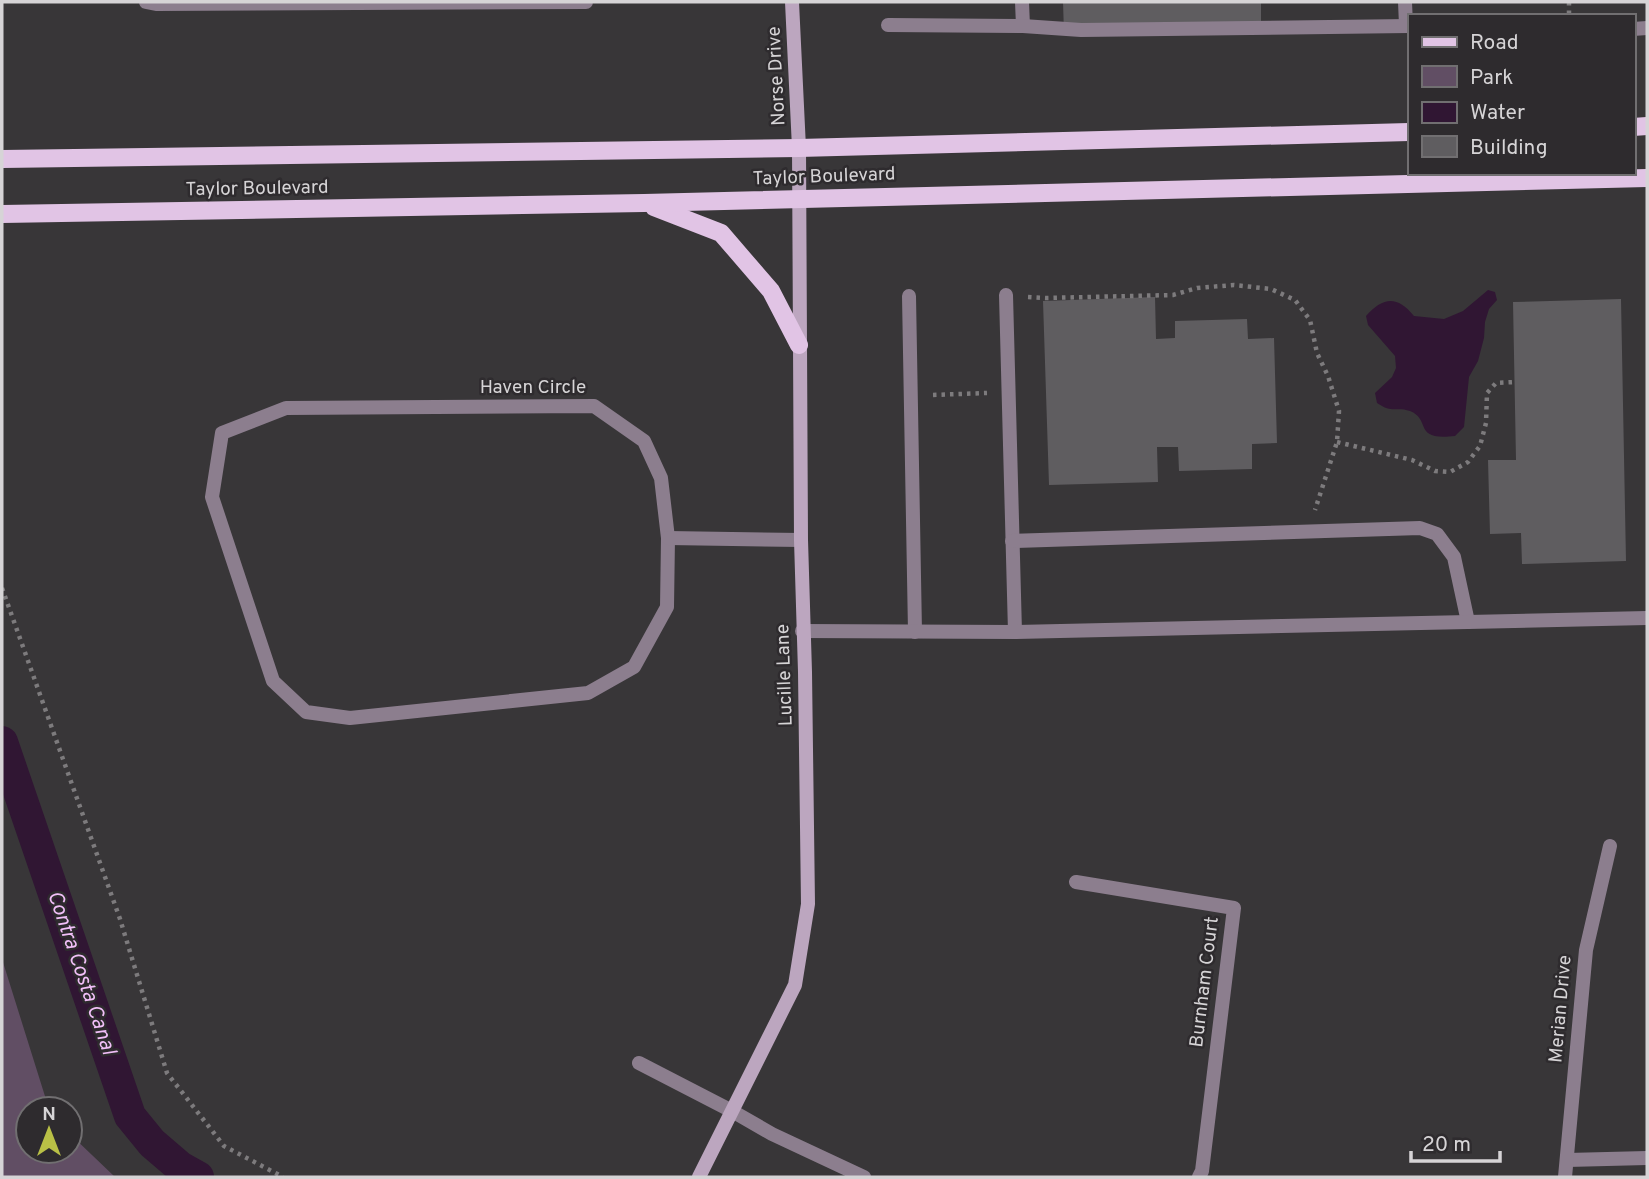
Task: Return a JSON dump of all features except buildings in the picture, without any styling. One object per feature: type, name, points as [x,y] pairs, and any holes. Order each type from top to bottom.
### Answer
[{"type":"main road","name":"Taylor Boulevard","points":[[2,159],[799,148],[1408,132]]},
{"type":"main road","name":"Taylor Boulevard","points":[[2,214],[644,203],[1647,178]]},
{"type":"main road","points":[[644,203],[721,233],[771,291],[799,345]]},
{"type":"street","points":[[146,2],[586,2]]},
{"type":"street","name":"Norse Drive","points":[[792,2],[799,148]]},
{"type":"street","points":[[1022,2],[1023,26]]},
{"type":"street","points":[[888,25],[1023,26],[1081,30],[1408,25],[1405,2]]},
{"type":"street","name":"Lucille Lane","points":[[699,1177],[794,985],[808,904],[802,631],[799,148]]},
{"type":"street","points":[[1006,295],[1015,632]]},
{"type":"street","points":[[909,296],[915,632]]},
{"type":"street","name":"Haven Circle","points":[[594,406],[644,441],[661,478],[668,538],[667,607],[634,667],[588,694],[350,718],[306,712],[273,681],[212,497],[222,433],[286,408],[594,406]]},
{"type":"street","points":[[1012,541],[1420,528],[1437,534],[1454,557],[1468,622]]},
{"type":"street","points":[[668,538],[801,540]]},
{"type":"street","points":[[802,631],[1015,632],[1647,618]]},
{"type":"street","name":"Merian Drive","points":[[1565,1177],[1586,950],[1609,846]]},
{"type":"street","name":"Burnham Court","points":[[1076,882],[1234,908],[1202,1171],[1199,1177]]},
{"type":"street","points":[[639,1063],[772,1134],[864,1177]]},
{"type":"street","points":[[1567,1160],[1647,1158]]},
{"type":"path","points":[[1006,295],[1046,298],[1173,295],[1197,288],[1234,285],[1271,289],[1295,300],[1310,320],[1317,353],[1328,376],[1339,411],[1337,442],[1309,531]]},
{"type":"path","points":[[1337,442],[1412,460],[1435,471],[1450,472],[1468,462],[1480,446],[1486,423],[1487,393],[1496,383],[1515,382]]},
{"type":"path","points":[[948,394],[970,394]]},
{"type":"path","points":[[2,588],[120,919],[167,1073],[224,1146],[283,1177]]},
{"type":"green space","points":[[2,959],[45,1095],[14,1095],[14,1165],[84,1165],[84,1147],[115,1177],[2,1177]]},
{"type":"water","points":[[1488,290],[1495,292],[1497,300],[1489,309],[1478,361],[1469,377],[1464,427],[1455,436],[1433,435],[1428,433],[1420,419],[1410,411],[1391,409],[1377,403],[1375,393],[1392,377],[1396,368],[1395,356],[1368,325],[1366,316],[1378,305],[1390,301],[1402,304],[1414,316],[1444,319],[1463,311]]},
{"type":"waterway","name":"Contra Costa Canal","points":[[2,742],[130,1116],[152,1143],[180,1167],[198,1177]]}]
